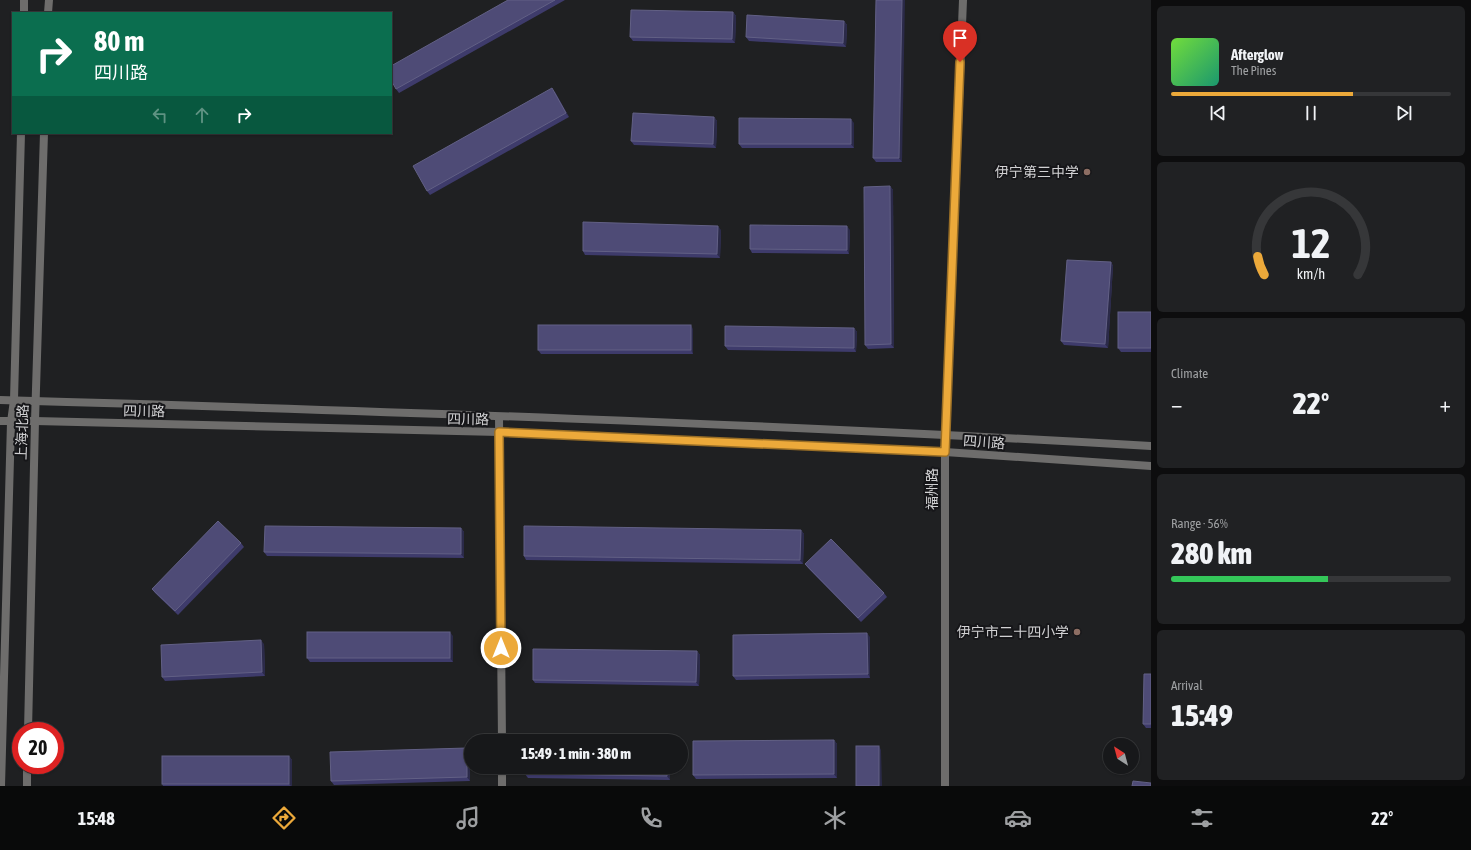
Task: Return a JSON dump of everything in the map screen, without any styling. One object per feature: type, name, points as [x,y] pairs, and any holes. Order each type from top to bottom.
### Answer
[{"type":"street","points":[[24,0],[24,12]]},
{"type":"street","points":[[48,0],[48,12]]},
{"type":"street","name":"福州路","points":[[945,786],[945,434],[963,0]]},
{"type":"street","name":"上海北路","points":[[1,786],[21,134]]},
{"type":"street","name":"上海北路","points":[[28,722],[35,421],[44,134]]},
{"type":"street","name":"四川路","points":[[0,400],[36,400],[945,434],[1151,446]]},
{"type":"street","points":[[499,417],[502,734]]},
{"type":"street","name":"四川路","points":[[0,421],[499,432],[945,452],[1151,466]]},
{"type":"street","points":[[27,774],[27,786]]},
{"type":"street","points":[[502,774],[502,786]]},
{"type":"building","points":[[508,0],[555,0],[396,89],[392,82],[392,65]]},
{"type":"building","points":[[876,0],[902,0],[899,158],[873,158]]},
{"type":"building","points":[[631,10],[733,12],[732,39],[630,37]]},
{"type":"building","points":[[747,15],[844,21],[843,43],[746,37]]},
{"type":"building","points":[[552,88],[566,113],[427,191],[413,166]]},
{"type":"building","points":[[633,113],[714,117],[713,144],[631,141]]},
{"type":"building","points":[[739,118],[851,119],[851,144],[739,144]]},
{"type":"building","points":[[890,186],[891,344],[865,345],[864,187]]},
{"type":"building","points":[[583,222],[718,226],[717,254],[583,251]]},
{"type":"building","points":[[750,225],[847,226],[847,250],[750,249]]},
{"type":"building","points":[[1067,260],[1111,262],[1105,344],[1061,341]]},
{"type":"building","points":[[1118,312],[1151,312],[1151,348],[1118,348]]},
{"type":"building","points":[[538,325],[691,325],[691,350],[538,350]]},
{"type":"building","points":[[725,326],[854,328],[854,348],[725,346]]},
{"type":"building","points":[[218,521],[241,543],[175,611],[152,589]]},
{"type":"building","points":[[265,526],[461,528],[461,554],[264,552]]},
{"type":"building","points":[[524,526],[801,530],[800,560],[524,556]]},
{"type":"building","points":[[831,539],[884,593],[858,618],[805,564]]},
{"type":"building","points":[[307,632],[450,632],[450,658],[307,658]]},
{"type":"building","points":[[867,633],[868,674],[733,676],[733,635]]},
{"type":"building","points":[[261,640],[262,672],[162,677],[161,645]]},
{"type":"building","points":[[533,649],[697,651],[696,682],[533,680]]},
{"type":"building","points":[[1144,674],[1151,674],[1151,724],[1143,724]]},
{"type":"building","points":[[834,740],[834,774],[693,775],[693,741]]},
{"type":"building","points":[[856,746],[879,746],[879,786],[856,786]]},
{"type":"building","points":[[464,748],[464,774],[467,774],[467,777],[331,781],[330,752]]},
{"type":"building","points":[[162,756],[289,756],[289,784],[162,784]]},
{"type":"building","points":[[525,774],[667,774],[667,776]]},
{"type":"building","points":[[1133,781],[1151,783],[1151,786],[1132,786]]},
{"type":"place","name":"伊宁第三中学","points":[[1087,172]]},
{"type":"place","name":"伊宁市二十四小学","points":[[1077,632]]},
{"type":"route","points":[[501,648],[499,432],[945,452],[960,62]]}]
